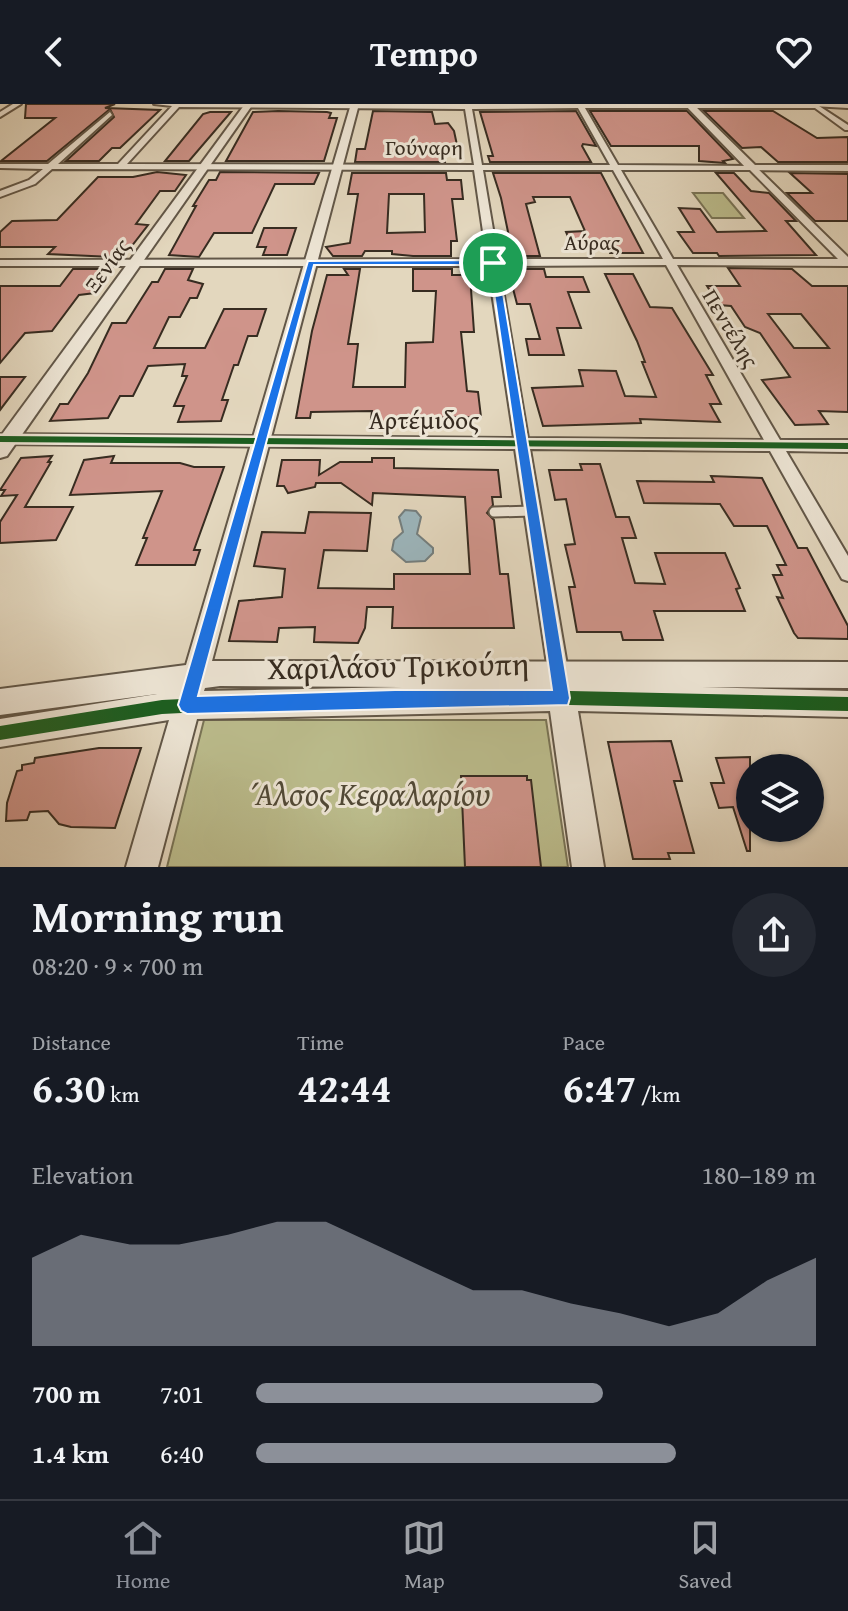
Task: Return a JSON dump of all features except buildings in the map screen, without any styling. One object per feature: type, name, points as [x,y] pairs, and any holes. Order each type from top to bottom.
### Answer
[{"type":"street","points":[[0,115],[18,104]]},
{"type":"street","points":[[157,104],[848,106]]},
{"type":"street","points":[[469,105],[588,867]]},
{"type":"street","points":[[814,105],[848,128]]},
{"type":"street","points":[[120,167],[176,106]]},
{"type":"street","name":"Ξενίας","points":[[3,443],[248,106]]},
{"type":"street","points":[[142,867],[355,106]]},
{"type":"street","name":"Πεντέλης","points":[[580,106],[778,446],[848,573]]},
{"type":"street","points":[[689,106],[848,262]]},
{"type":"street","points":[[0,194],[26,185],[110,114]]},
{"type":"street","name":"Γούναρη","points":[[0,166],[848,168]]},
{"type":"street","name":"Αύρας","points":[[0,263],[848,262]]},
{"type":"street","name":"Αρτέμιδος","points":[[3,443],[261,441],[848,446]]},
{"type":"street","name":"Χαριλάου Τρικούπη","points":[[0,702],[195,675],[365,671],[848,704]]},
{"type":"street","name":"Χαριλάου Τρικούπη","points":[[0,733],[187,705],[395,698],[560,685],[848,675]]},
{"type":"lane","points":[[494,512],[533,511]]},
{"type":"green space","points":[[693,193],[723,193],[744,218],[712,218]]},
{"type":"green space","name":"Άλσος Κεφαλαρίου","points":[[204,720],[546,720],[568,867],[167,867]]},
{"type":"water","points":[[405,510],[416,511],[421,517],[417,534],[433,548],[433,553],[425,561],[406,562],[392,550],[394,540],[403,532],[399,517]]},
{"type":"cycle path","points":[[0,439],[848,446]]},
{"type":"cycle path","points":[[0,733],[162,707],[221,704],[525,697],[848,704]]},
{"type":"route","points":[[311,263],[493,263],[562,698],[395,698],[187,705],[311,263]]}]
